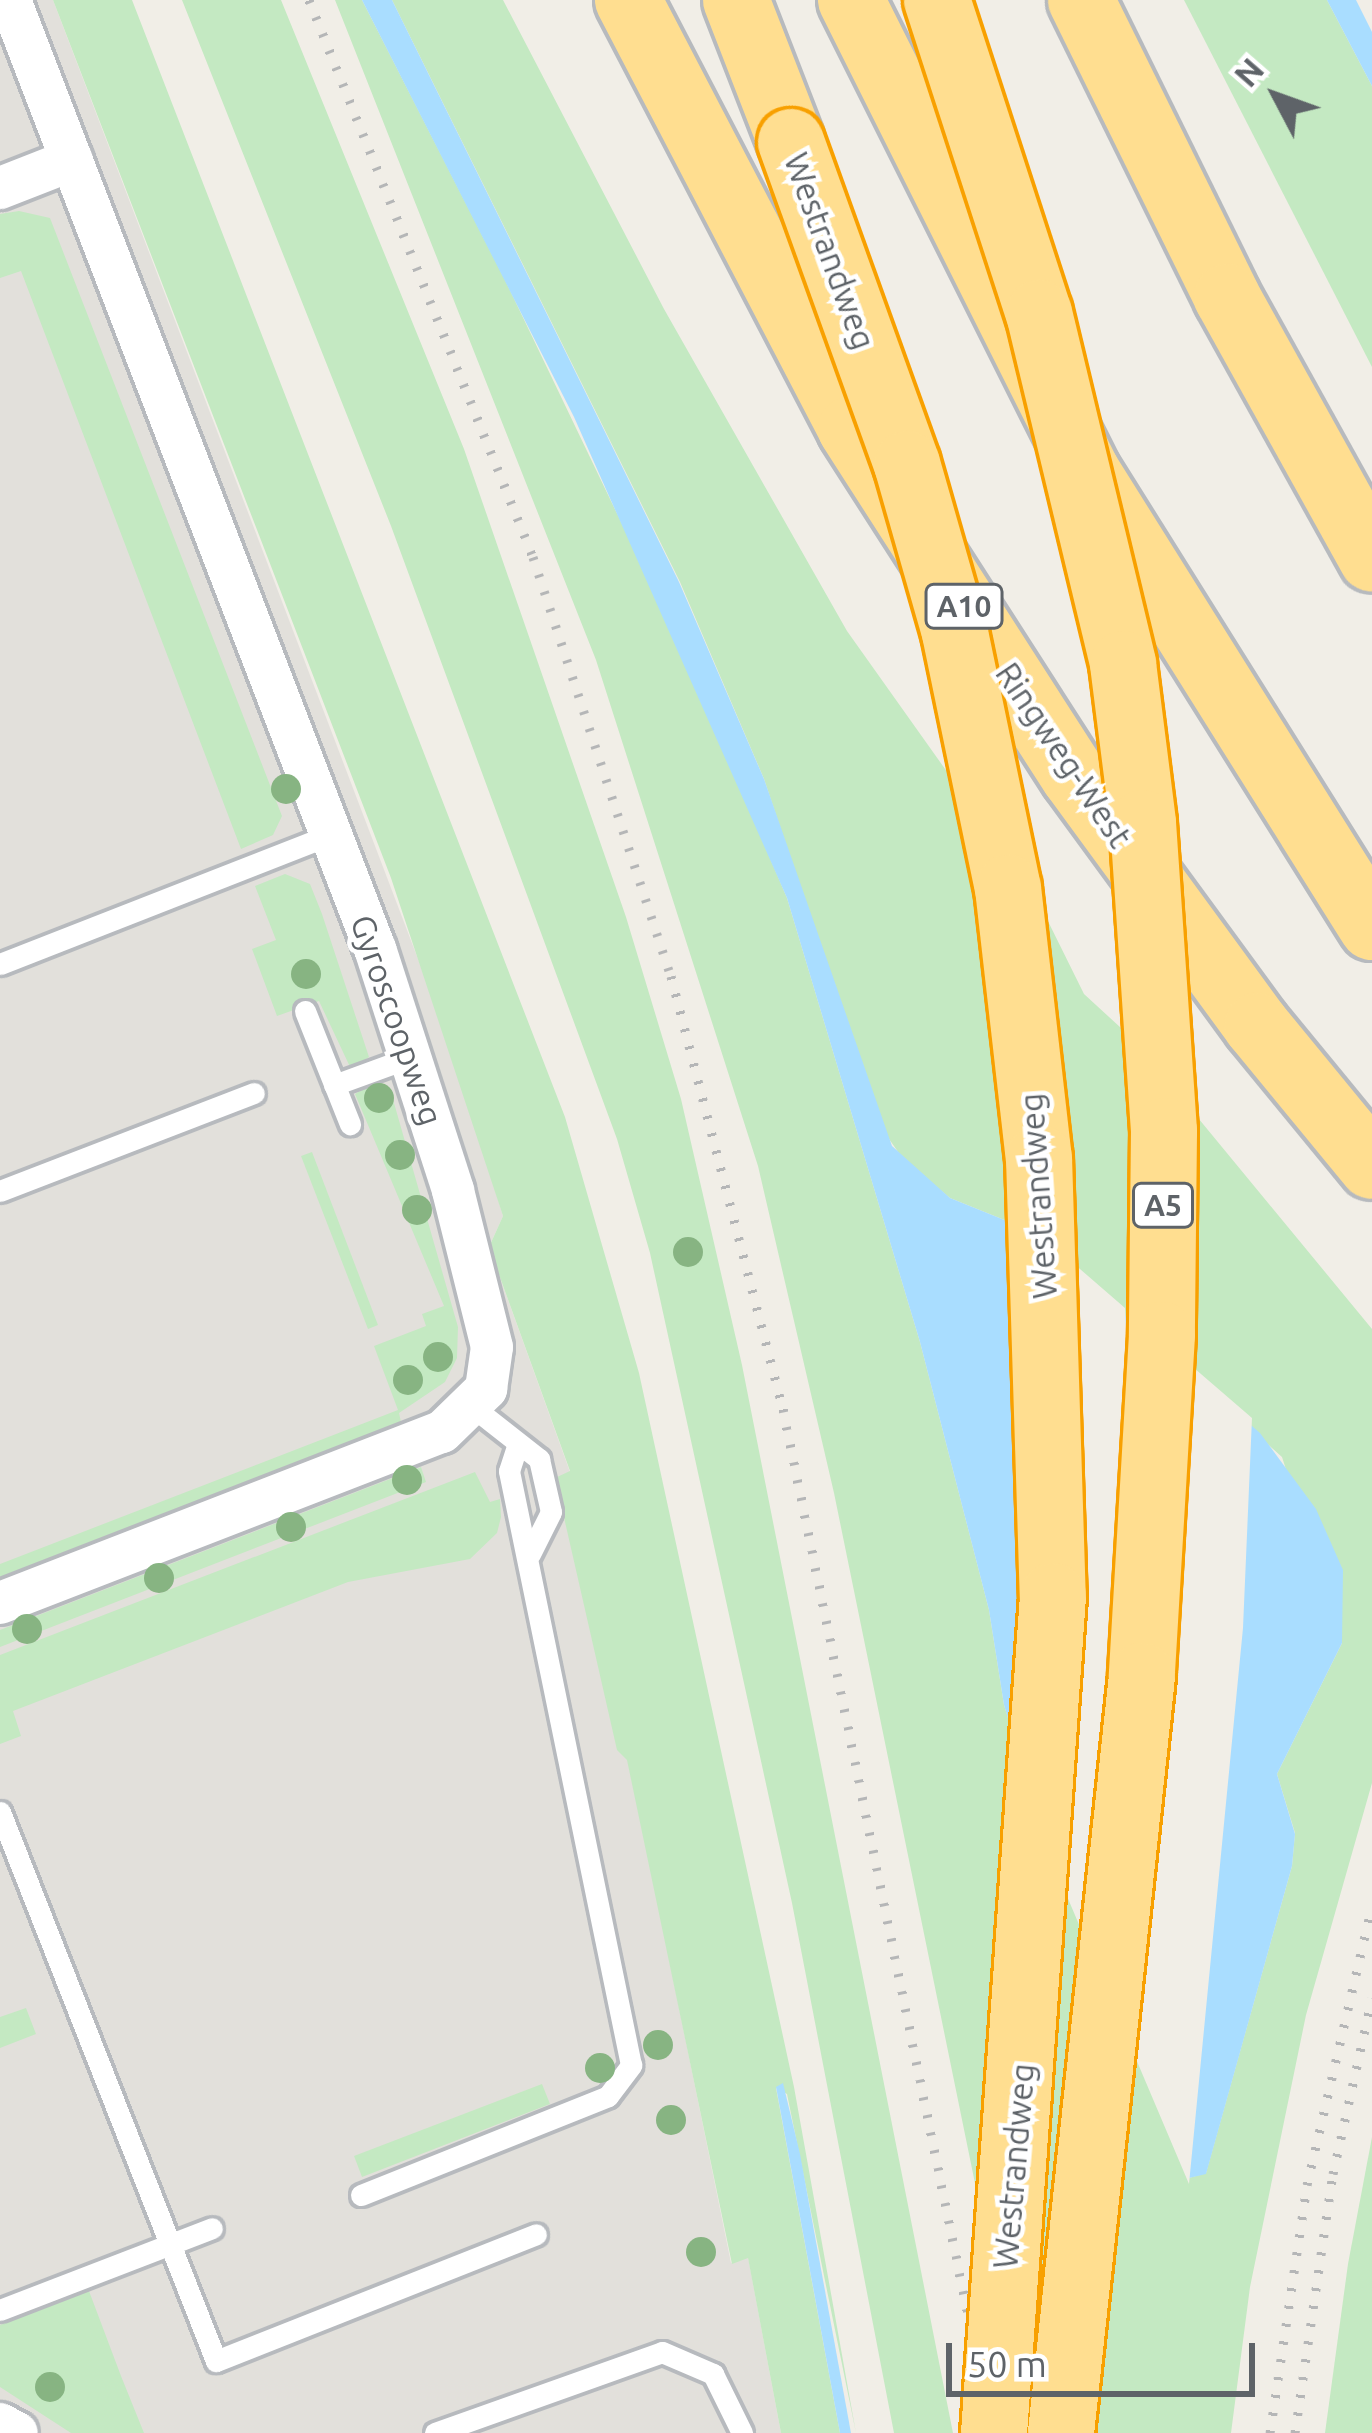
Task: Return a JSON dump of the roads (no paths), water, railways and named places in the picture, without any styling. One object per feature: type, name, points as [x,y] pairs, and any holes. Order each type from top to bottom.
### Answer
[{"type":"highway","name":"Ringweg-West","points":[[628,0],[707,164],[875,468],[1074,776],[1257,1026],[1372,1166]]},
{"type":"highway","name":"Westrandweg","points":[[736,0],[907,464],[955,632],[1008,887],[1039,1158],[1053,1596],[994,2433]]},
{"type":"highway","points":[[851,0],[1047,401],[1208,674],[1368,921]]},
{"type":"highway","name":"Westrandweg","points":[[937,0],[1039,313],[1123,664],[1147,866],[1164,1131],[1162,1336],[1142,1676],[1061,2433]]},
{"type":"highway","points":[[1082,0],[1227,298],[1372,559]]},
{"type":"street","name":"Gyroscoopweg","points":[[10,0],[332,834],[411,1058],[489,1323],[490,1371],[473,1408]]},
{"type":"street","points":[[0,188],[72,160]]},
{"type":"street","points":[[0,1604],[415,1444],[473,1408]]},
{"type":"street","points":[[0,2424],[17,2433]]},
{"type":"lane","points":[[0,964],[332,834]]},
{"type":"lane","points":[[305,1011],[350,1124]]},
{"type":"lane","points":[[334,1085],[411,1058]]},
{"type":"lane","points":[[0,1191],[254,1093]]},
{"type":"lane","points":[[473,1408],[539,1459],[551,1512],[530,1554]]},
{"type":"lane","points":[[361,2195],[608,2096],[631,2065],[530,1554],[509,1471],[518,1444]]},
{"type":"lane","points":[[0,1812],[217,2361],[536,2234]]},
{"type":"lane","points":[[0,2310],[212,2228]]},
{"type":"lane","points":[[435,2433],[662,2351],[712,2374],[742,2433]]},
{"type":"water","points":[[362,0],[392,0],[679,582],[764,779],[892,1146],[950,1198],[1024,1228],[1260,1433],[1316,1509],[1343,1570],[1342,1643],[1277,1774],[1295,1834],[1292,1866],[1206,2174],[1189,2178],[1035,1807],[1004,1705],[989,1610],[920,1342],[787,898],[574,417]]},
{"type":"water","points":[[1327,0],[1356,0],[1372,32],[1372,86]]},
{"type":"water","points":[[783,2083],[851,2433],[840,2433],[776,2087]]},
{"type":"railway","points":[[309,0],[533,557],[671,976],[783,1409],[992,2433]]},
{"type":"railway","points":[[1270,2433],[1307,2185],[1372,1905]]},
{"type":"railway","points":[[1295,2433],[1333,2174],[1372,1998]]}]
